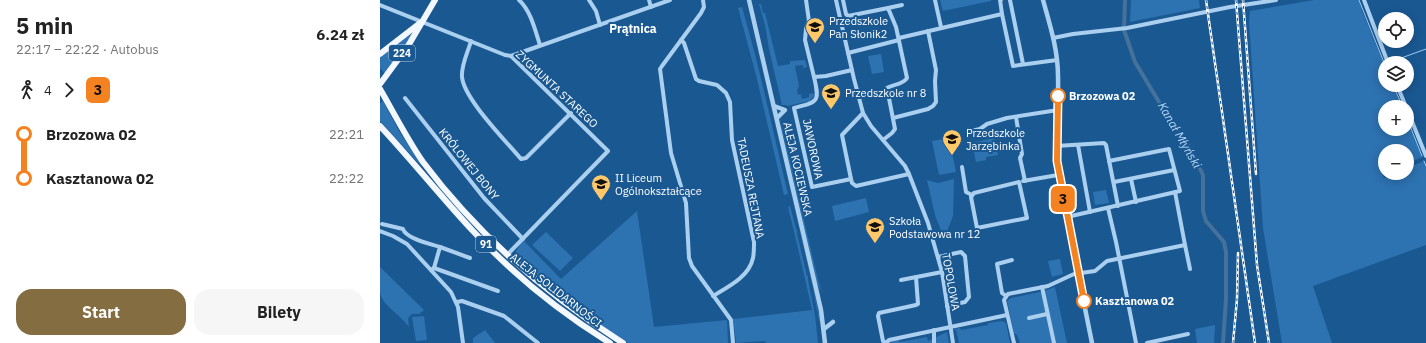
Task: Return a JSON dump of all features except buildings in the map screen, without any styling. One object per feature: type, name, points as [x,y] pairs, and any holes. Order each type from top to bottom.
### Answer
[{"type":"main road","name":"224","points":[[380,84],[408,46],[435,0]]},
{"type":"main road","name":"224","points":[[380,54],[423,21]]},
{"type":"main road","name":"ALEJA SOLIDARNOŚCI","points":[[380,89],[405,134],[423,162],[474,222],[507,254],[565,304],[623,343]]},
{"type":"main road","name":"ALEJA SOLIDARNOŚCI","points":[[380,126],[474,232],[501,260],[564,312],[610,343]]},
{"type":"street","points":[[519,0],[525,6],[529,14],[540,45]]},
{"type":"street","points":[[589,0],[596,11],[600,25]]},
{"type":"street","points":[[649,0],[651,7]]},
{"type":"street","points":[[511,56],[670,0]]},
{"type":"street","points":[[703,0],[704,5],[702,11],[661,67],[671,152],[686,203],[689,258],[692,266],[731,320],[733,343]]},
{"type":"street","name":"ALEJA KOCIEWSKA","points":[[749,0],[821,310],[825,343]]},
{"type":"street","name":"JAWOROWA","points":[[785,110],[812,103],[818,94],[805,40],[809,20],[806,0]]},
{"type":"street","name":"TOPOLOWA","points":[[836,0],[863,113],[871,126],[905,166],[928,223],[942,272],[949,326],[953,343]]},
{"type":"street","points":[[843,0],[846,14],[848,16],[902,5]]},
{"type":"street","points":[[935,0],[941,27]]},
{"type":"street","points":[[1001,0],[1002,14],[1013,66],[1057,60]]},
{"type":"street","points":[[1010,0],[1022,64]]},
{"type":"street","points":[[1043,0],[1057,60],[1058,110],[1056,146],[1058,175],[1092,343]]},
{"type":"street","points":[[1053,38],[1073,34],[1127,28],[1230,7],[1276,0]]},
{"type":"street","points":[[1364,0],[1385,56]]},
{"type":"street","name":"ZYGMUNTA STAREGO","points":[[380,5],[505,55],[511,56],[571,113],[608,151],[522,238]]},
{"type":"street","points":[[883,140],[895,129],[887,88],[903,82],[906,78],[896,27],[888,8]]},
{"type":"street","points":[[848,53],[941,27],[1002,14]]},
{"type":"street","points":[[893,118],[928,109],[936,102],[936,70],[928,31]]},
{"type":"street","name":"TADEUSZA REJTANA","points":[[681,40],[684,43],[696,79],[722,88],[730,102],[732,140],[754,242],[753,258],[747,271],[743,276],[713,296]]},
{"type":"street","points":[[471,41],[462,72],[467,91],[475,104],[521,159],[524,160],[571,113]]},
{"type":"street","points":[[814,77],[852,70]]},
{"type":"street","name":"KRÓLOWEJ BONY","points":[[405,98],[484,198],[522,238]]},
{"type":"street","points":[[774,106],[785,110],[777,118]]},
{"type":"street","name":"JAWOROWA","points":[[794,108],[812,187],[851,179],[852,183],[856,186],[909,174]]},
{"type":"street","points":[[967,132],[980,129],[987,124],[1016,117],[1058,110]]},
{"type":"street","points":[[851,179],[842,135],[863,113]]},
{"type":"street","points":[[1016,117],[1022,154],[1020,158],[1025,181]]},
{"type":"street","points":[[1414,126],[1426,156]]},
{"type":"street","points":[[1056,146],[1104,143],[1106,145],[1118,206]]},
{"type":"street","points":[[1078,145],[1090,212]]},
{"type":"street","points":[[1067,217],[1180,191],[1169,149],[1109,161]]},
{"type":"street","points":[[962,167],[966,192],[972,195]]},
{"type":"street","points":[[1114,182],[1174,170]]},
{"type":"street","points":[[972,195],[974,193],[1020,182],[1058,175]]},
{"type":"street","points":[[1131,179],[1136,202]]},
{"type":"street","points":[[972,195],[971,197],[977,228],[1024,220],[1027,218],[1020,182]]},
{"type":"street","points":[[1175,192],[1190,269]]},
{"type":"street","points":[[1108,208],[1120,259],[1136,343]]},
{"type":"street","points":[[384,224],[403,229],[404,233],[410,237],[470,258]]},
{"type":"street","points":[[380,231],[402,241],[433,269],[456,302],[460,314],[463,343]]},
{"type":"street","points":[[507,254],[522,238]]},
{"type":"street","points":[[1014,343],[1004,300],[1008,294],[1053,284],[1074,274],[1096,271],[1107,261],[1185,245]]},
{"type":"street","points":[[433,269],[440,247]]},
{"type":"street","points":[[938,257],[961,252],[965,256],[969,297],[965,302],[947,306]]},
{"type":"street","points":[[1006,296],[1002,293],[997,264],[1012,260]]},
{"type":"street","points":[[433,269],[498,291]]},
{"type":"street","points":[[901,280],[942,272]]},
{"type":"street","points":[[886,343],[882,335],[878,316],[879,313],[918,304],[916,277]]},
{"type":"street","points":[[1042,287],[1054,343]]},
{"type":"street","points":[[456,302],[462,301],[504,316],[538,343]]},
{"type":"street","points":[[1029,318],[1048,314]]},
{"type":"street","points":[[949,326],[1007,315]]},
{"type":"street","points":[[824,329],[833,322]]},
{"type":"street","name":"TOPOLOWA","points":[[886,343],[889,340],[949,326]]},
{"type":"street","points":[[934,330],[934,343]]},
{"type":"street","points":[[1147,343],[1188,334]]},
{"type":"shaded area","points":[[940,0],[991,0],[991,1],[943,11]]},
{"type":"shaded area","points":[[1131,0],[1199,0],[1200,8],[1130,22]]},
{"type":"shaded area","points":[[1314,0],[1359,0],[1381,56],[1378,56],[1378,92],[1396,92],[1399,100],[1378,100],[1378,136],[1414,136],[1422,157],[1414,161],[1414,144],[1378,144],[1378,180],[1414,180],[1414,165],[1424,161],[1426,167],[1426,245],[1313,286],[1332,343],[1282,343],[1263,228],[1249,22],[1250,11]]},
{"type":"shaded area","points":[[759,4],[761,4],[763,13],[765,13],[778,66],[790,64],[790,61],[805,60],[807,67],[803,68],[803,65],[795,66],[799,86],[797,90],[798,95],[801,94],[802,99],[809,97],[809,94],[813,93],[814,96],[810,101],[787,106],[782,105]]},
{"type":"shaded area","points":[[742,7],[761,77],[788,194],[784,195],[756,75],[738,8]]},
{"type":"shaded area","points":[[749,20],[758,49],[820,321],[758,50]]},
{"type":"shaded area","points":[[409,33],[412,36],[385,74],[380,68],[380,57]]},
{"type":"shaded area","points":[[881,54],[884,72],[872,74],[868,56]]},
{"type":"shaded area","points":[[383,101],[399,131],[423,168],[380,121],[380,103]]},
{"type":"shaded area","points":[[780,118],[818,280],[822,293],[817,283]]},
{"type":"shaded area","points":[[949,138],[956,172],[939,175],[932,141]]},
{"type":"shaded area","points":[[994,138],[998,155],[986,157],[986,160],[976,162],[972,143]]},
{"type":"shaded area","points":[[954,179],[953,216],[944,239],[935,215],[927,180],[938,183]]},
{"type":"shaded area","points":[[1106,190],[1109,203],[1095,205],[1093,192]]},
{"type":"shaded area","points":[[866,198],[869,212],[835,221],[832,206]]},
{"type":"shaded area","points":[[790,206],[808,276],[818,343],[766,343],[765,341],[736,343],[733,319],[812,310],[788,207]]},
{"type":"shaded area","points":[[637,211],[654,327],[727,320],[728,343],[628,343],[601,326],[568,301],[515,257],[516,251],[523,240],[561,279]]},
{"type":"shaded area","points":[[546,232],[573,258],[560,271],[532,245]]},
{"type":"shaded area","points":[[1060,259],[1063,274],[1052,277],[1048,261]]},
{"type":"shaded area","points":[[380,267],[424,310],[419,314],[412,314],[408,318],[409,327],[382,298],[380,293]]},
{"type":"shaded area","points":[[1055,287],[1067,343],[1020,343],[1017,335],[1014,333],[1007,301],[1011,298],[1040,292]]},
{"type":"shaded area","points":[[424,316],[427,340],[416,341],[412,317]]},
{"type":"shaded area","points":[[1002,321],[1006,323],[1010,343],[959,343],[956,330],[953,331],[955,329],[960,328],[961,330]]},
{"type":"shaded area","points":[[1215,325],[1214,343],[1197,343],[1195,329]]},
{"type":"shaded area","points":[[485,330],[495,343],[473,343],[473,338]]},
{"type":"shaded area","points":[[947,332],[949,343],[889,343],[899,339],[900,342],[927,337],[928,341]]},
{"type":"waterway","name":"Kanał Młyński","points":[[1125,0],[1124,30],[1135,62],[1168,117],[1191,150],[1203,175],[1203,211],[1206,221],[1224,242],[1226,252],[1226,299],[1223,343]]},
{"type":"waterway","points":[[1359,0],[1381,56]]},
{"type":"waterway","points":[[1407,56],[1426,49]]},
{"type":"waterway","points":[[1396,92],[1400,100]]},
{"type":"waterway","points":[[1414,136],[1422,156]]},
{"type":"waterway","points":[[1424,161],[1426,166]]},
{"type":"railway","points":[[1206,0],[1255,343]]},
{"type":"railway","points":[[1236,0],[1257,265],[1269,343]]},
{"type":"railway","points":[[1243,0],[1256,174]]},
{"type":"railway","points":[[1233,343],[1237,299],[1238,253]]},
{"type":"bus line","name":"3","points":[[1058,96],[1056,146],[1058,175],[1084,301]]},
{"type":"place","name":"Przedszkole Pan Słonik2","points":[[815,44]]},
{"type":"place","name":"Brzozowa 02","points":[[1058,96]]},
{"type":"place","name":"Przedszkole nr 8","points":[[831,110]]},
{"type":"place","name":"Przedszkole Jarzębinka","points":[[952,156]]},
{"type":"place","name":"II Liceum Ogólnokształcące","points":[[601,201]]},
{"type":"place","name":"Szkoła Podstawowa nr 12","points":[[875,244]]},
{"type":"place","name":"Kasztanowa 02","points":[[1084,301]]},
{"type":"district","name":"Prątnica","points":[[633,28]]}]
